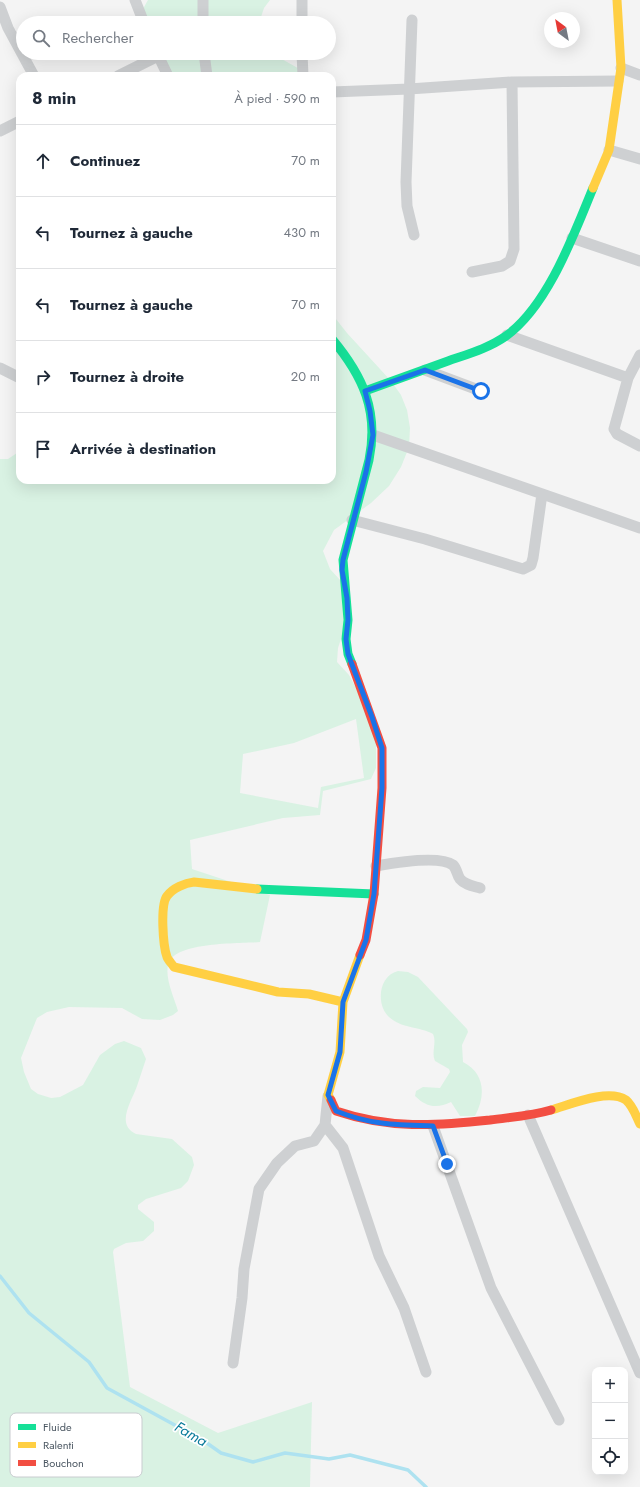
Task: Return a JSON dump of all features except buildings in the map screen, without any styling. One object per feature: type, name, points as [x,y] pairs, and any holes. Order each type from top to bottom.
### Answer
[{"type":"street","points":[[135,0],[141,16]]},
{"type":"street","points":[[203,0],[203,16]]},
{"type":"street","points":[[302,0],[302,16]]},
{"type":"street","points":[[365,391],[487,347],[507,335],[528,314],[550,282],[572,238],[609,150],[621,68],[617,0]]},
{"type":"street","points":[[0,7],[8,28],[16,43]]},
{"type":"street","points":[[412,20],[406,182],[407,206],[414,235]]},
{"type":"street","points":[[25,60],[32,72]]},
{"type":"street","points":[[126,72],[148,60]]},
{"type":"street","points":[[160,60],[166,72]]},
{"type":"street","points":[[205,60],[206,72]]},
{"type":"street","points":[[302,60],[303,72]]},
{"type":"street","points":[[621,68],[640,75]]},
{"type":"street","points":[[336,92],[409,89],[512,82],[618,81]]},
{"type":"street","points":[[472,272],[502,266],[510,261],[514,249],[512,82]]},
{"type":"street","points":[[0,131],[16,124]]},
{"type":"street","points":[[609,150],[640,159]]},
{"type":"street","points":[[572,238],[640,261]]},
{"type":"street","points":[[507,335],[628,378]]},
{"type":"street","points":[[233,1363],[242,1298],[244,1269],[259,1189],[277,1163],[295,1146],[314,1141],[325,1125],[328,1095],[340,1052],[343,1002],[366,940],[374,894],[382,788],[382,748],[372,717],[350,664],[346,639],[348,620],[343,560],[352,520],[366,472],[373,435],[370,411],[365,391],[358,373],[336,344]]},
{"type":"street","points":[[640,354],[628,378],[614,430],[617,434],[640,446]]},
{"type":"street","points":[[0,368],[16,376]]},
{"type":"street","points":[[425,370],[481,391]]},
{"type":"street","points":[[373,435],[640,528]]},
{"type":"street","points":[[352,520],[425,539],[523,569],[531,565],[533,558],[542,494]]},
{"type":"street","points":[[376,866],[413,862],[447,862],[455,866],[460,879],[466,884],[480,888]]},
{"type":"street","points":[[343,1002],[308,994],[278,992],[174,967],[167,957],[163,933],[164,906],[167,896],[177,887],[194,882],[272,891],[374,894]]},
{"type":"street","points":[[328,1095],[336,1111],[357,1119],[381,1124],[433,1126],[528,1115],[610,1096],[624,1099],[631,1104],[640,1124]]},
{"type":"street","points":[[528,1115],[640,1373]]},
{"type":"street","points":[[325,1125],[343,1148],[379,1256],[404,1308],[426,1372]]},
{"type":"street","points":[[433,1126],[491,1288],[559,1420]]},
{"type":"green space","points":[[148,0],[270,0],[264,8],[261,16],[139,16]]},
{"type":"green space","points":[[159,60],[283,60],[305,72],[171,72]]},
{"type":"green space","points":[[336,319],[391,381],[401,395],[407,410],[410,428],[409,447],[401,467],[389,486],[371,503],[334,530],[323,551],[330,569],[341,581],[344,630],[338,648],[337,662],[349,675],[376,725],[376,768],[371,779],[323,791],[320,815],[283,818],[190,840],[192,869],[270,895],[260,942],[209,945],[182,952],[173,957],[167,970],[170,988],[178,1011],[173,1015],[160,1020],[142,1019],[122,1008],[69,1007],[47,1012],[37,1018],[21,1058],[24,1072],[31,1089],[38,1094],[51,1098],[60,1097],[83,1085],[100,1055],[115,1044],[124,1041],[141,1048],[146,1059],[129,1105],[126,1118],[127,1124],[130,1130],[136,1134],[172,1139],[192,1157],[194,1165],[188,1181],[181,1188],[146,1199],[138,1205],[138,1209],[154,1222],[154,1231],[143,1241],[126,1243],[114,1249],[113,1252],[130,1387],[218,1433],[312,1402],[310,1487],[0,1487],[0,459],[8,459],[16,454],[16,484],[336,484]],"holes":[[[356,719],[364,778],[321,787],[318,808],[240,793],[243,754],[294,743]]]},
{"type":"green space","points":[[398,971],[408,972],[418,977],[467,1029],[468,1032],[462,1045],[463,1062],[476,1072],[482,1093],[479,1108],[475,1116],[460,1116],[451,1102],[441,1106],[432,1106],[423,1103],[415,1096],[416,1091],[423,1087],[440,1088],[450,1072],[449,1069],[435,1061],[433,1034],[428,1031],[399,1024],[385,1012],[382,1005],[381,991],[386,979],[391,974]]},
{"type":"waterway","name":"Fama","points":[[0,1276],[29,1313],[89,1362],[107,1388],[204,1441],[221,1453],[253,1462],[285,1453],[329,1459],[350,1455],[408,1470],[426,1487]]},
{"type":"traffic: fast","points":[[365,391],[485,347],[506,336],[521,323],[535,307],[558,268],[593,188]]},
{"type":"traffic: fast","points":[[336,344],[360,381],[366,395],[372,426],[372,442],[369,460],[343,560],[348,620],[346,639],[348,654],[352,664]]},
{"type":"traffic: fast","points":[[257,889],[374,894]]},
{"type":"traffic: slow","points":[[593,188],[609,150],[621,68],[617,0]]},
{"type":"traffic: slow","points":[[257,889],[194,882],[187,883],[172,891],[167,896],[163,908],[164,944],[169,961],[174,967],[278,992],[309,994],[343,1002]]},
{"type":"traffic: slow","points":[[331,1100],[328,1095],[340,1052],[343,1002],[360,955]]},
{"type":"traffic: slow","points":[[551,1110],[588,1099],[609,1096],[618,1097],[628,1102],[640,1124]]},
{"type":"traffic: jam","points":[[352,664],[382,748],[382,788],[374,894],[366,940],[360,955]]},
{"type":"traffic: jam","points":[[331,1100],[336,1111],[356,1117],[375,1121],[431,1125],[490,1120],[528,1115],[551,1110]]},
{"type":"route","points":[[447,1164],[433,1126],[381,1124],[357,1119],[336,1111],[328,1095],[340,1052],[343,1002],[366,940],[374,894],[382,788],[382,748],[372,717],[350,664],[348,654],[346,639],[348,620],[347,598],[342,570],[346,546],[366,472],[373,435],[370,411],[365,391],[425,370],[481,391]]}]
